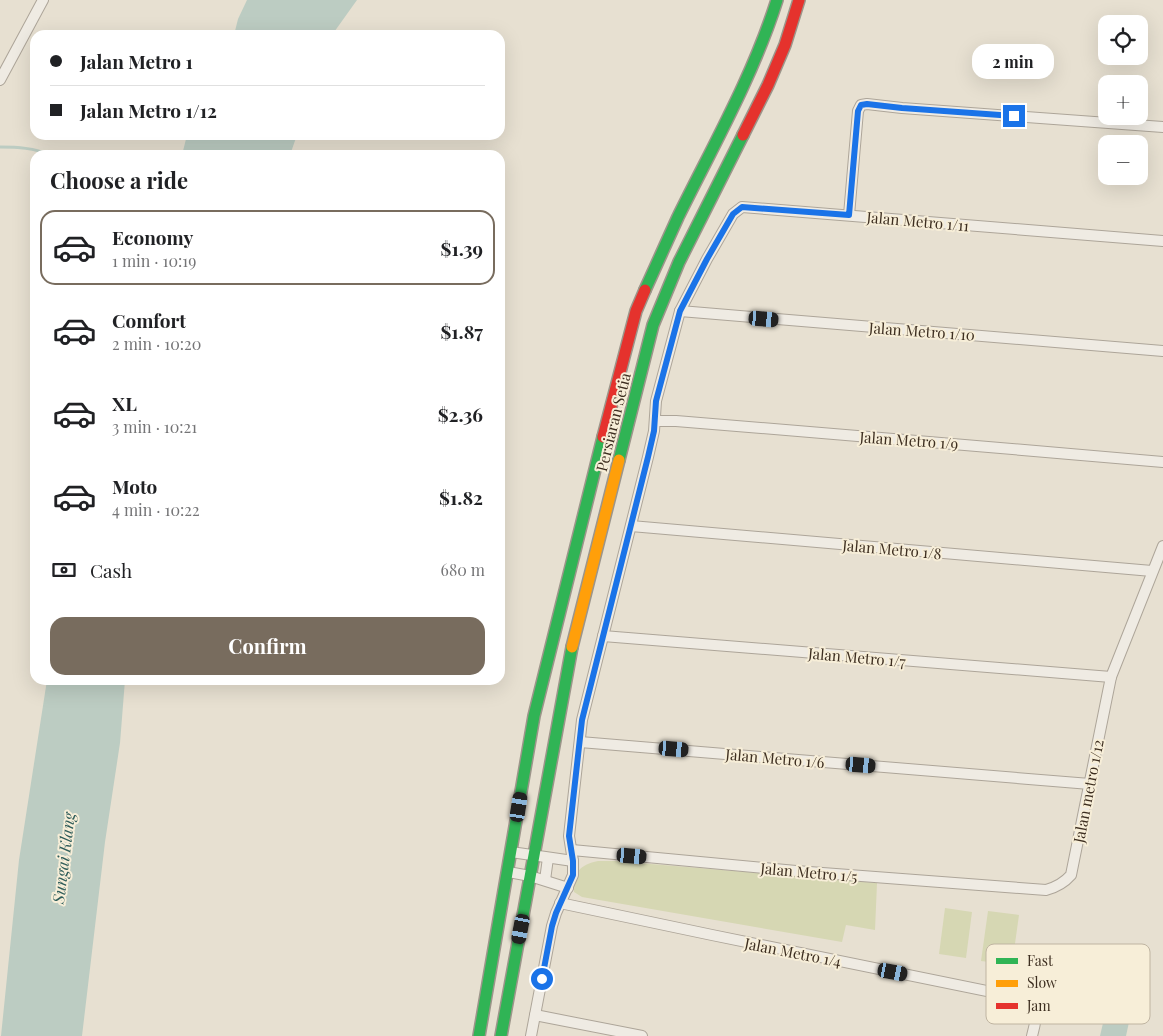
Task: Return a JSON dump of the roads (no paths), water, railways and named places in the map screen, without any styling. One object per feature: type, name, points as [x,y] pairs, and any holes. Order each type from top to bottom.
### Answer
[{"type":"street","points":[[0,80],[42,0]]},
{"type":"street","name":"Persiaran Setia","points":[[479,1036],[534,716],[582,518],[636,311],[678,218],[765,38],[777,0]]},
{"type":"street","name":"Persiaran Setia","points":[[501,1036],[569,660],[653,325],[679,262],[768,85],[785,45],[799,0]]},
{"type":"street","points":[[849,215],[858,111],[861,105],[1163,127]]},
{"type":"street","name":"Jalan Metro 1/11","points":[[568,888],[573,875],[572,850],[569,836],[582,720],[648,457],[655,421],[656,401],[680,311],[733,214],[742,207],[1163,241]]},
{"type":"street","name":"Jalan Metro 1/10","points":[[680,311],[1163,351]]},
{"type":"street","name":"Jalan Metro 1/9","points":[[655,421],[676,421],[831,435],[1000,447],[1163,462]]},
{"type":"street","name":"Jalan Metro 1/8","points":[[631,526],[1152,571]]},
{"type":"street","points":[[1111,677],[1163,546]]},
{"type":"street","name":"Jalan Metro 1/7","points":[[603,636],[1111,677]]},
{"type":"street","name":"Jalan metro 1/12","points":[[1046,890],[1055,888],[1071,875],[1111,677]]},
{"type":"street","name":"Jalan Metro 1/6","points":[[580,742],[1090,784]]},
{"type":"street","name":"Jalan Metro 1/5","points":[[572,850],[825,874],[1046,890]]},
{"type":"street","points":[[511,852],[573,861]]},
{"type":"street","points":[[545,880],[548,858]]},
{"type":"street","points":[[508,872],[530,876],[568,888],[560,903],[552,926],[531,1036]]},
{"type":"street","name":"Jalan Metro 1/4","points":[[560,903],[986,991]]},
{"type":"street","points":[[535,1015],[642,1036]]},
{"type":"water","points":[[247,0],[357,0],[336,30],[235,30]]},
{"type":"water","points":[[186,140],[295,140],[292,150],[183,150]]},
{"type":"water","name":"Sungai Klang","points":[[46,685],[125,685],[120,743],[105,842],[82,1036],[1,1036],[19,860]]},
{"type":"water","points":[[1103,1024],[1129,1024],[1126,1036],[1100,1036]]},
{"type":"waterway","points":[[0,147],[34,150]]}]
